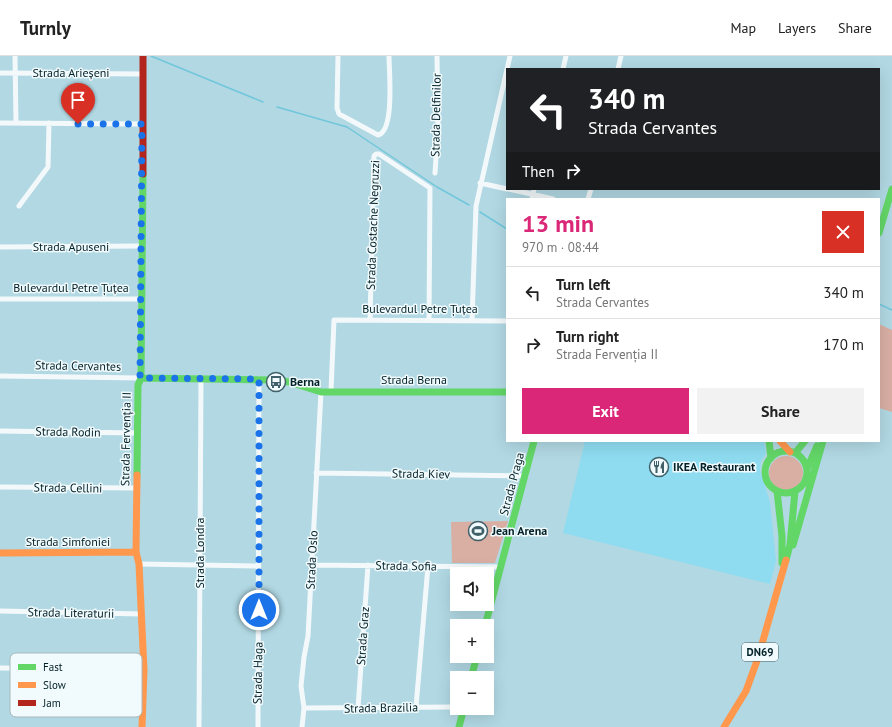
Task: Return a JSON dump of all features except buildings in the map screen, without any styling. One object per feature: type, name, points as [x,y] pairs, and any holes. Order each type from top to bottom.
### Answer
[{"type":"street","points":[[15,56],[16,123]]},
{"type":"street","name":"Strada Fervenția II","points":[[142,727],[144,670],[139,564],[136,552],[136,488],[138,385],[140,378],[142,299],[143,56]]},
{"type":"street","points":[[338,56],[337,108],[339,114],[376,134],[381,135],[386,129],[388,117],[388,56]]},
{"type":"street","name":"Strada Delfinilor","points":[[435,173],[438,126],[437,56]]},
{"type":"street","points":[[507,68],[510,56]]},
{"type":"street","points":[[563,68],[566,56]]},
{"type":"street","points":[[618,68],[621,56]]},
{"type":"street","name":"Strada Arieșeni","points":[[0,73],[143,74]]},
{"type":"street","points":[[472,320],[475,213],[480,183],[506,73]]},
{"type":"street","points":[[0,123],[142,124]]},
{"type":"street","points":[[19,206],[48,167],[50,123]]},
{"type":"street","name":"Strada Costache Negruzzi","points":[[370,320],[374,156],[379,154],[429,186],[429,320]]},
{"type":"street","points":[[480,183],[506,189]]},
{"type":"street","points":[[880,230],[892,189]]},
{"type":"street","points":[[513,190],[549,198]]},
{"type":"street","name":"Strada Apuseni","points":[[0,247],[142,246]]},
{"type":"street","name":"Bulevardul Petre Țuțea","points":[[0,299],[142,299]]},
{"type":"street","name":"Bulevardul Petre Țuțea","points":[[331,391],[334,320],[506,321]]},
{"type":"street","name":"Strada Cervantes","points":[[0,376],[259,379],[294,382],[307,389],[321,392]]},
{"type":"street","name":"Strada Londra","points":[[199,727],[201,378]]},
{"type":"street","name":"Strada Haga","points":[[258,727],[259,379]]},
{"type":"street","name":"Strada Berna","points":[[321,392],[506,392]]},
{"type":"street","name":"Strada Oslo","points":[[302,727],[304,708],[301,686],[308,636],[321,392]]},
{"type":"street","name":"Strada Rodin","points":[[0,431],[137,433]]},
{"type":"street","name":"Strada Praga","points":[[487,619],[526,476],[534,442]]},
{"type":"street","points":[[769,442],[771,458],[780,452],[793,453],[804,442]]},
{"type":"street","points":[[781,442],[803,460],[807,469]]},
{"type":"street","name":"DN69","points":[[724,727],[735,712],[752,675],[790,545],[795,491],[803,484],[807,469],[819,442]]},
{"type":"street","name":"DN69","points":[[782,572],[790,559],[823,442]]},
{"type":"street","name":"DN69","points":[[771,458],[766,469],[766,478],[771,487],[777,491],[782,536],[782,572]]},
{"type":"street","name":"Strada Kiev","points":[[316,473],[526,476]]},
{"type":"street","name":"Strada Cellini","points":[[0,487],[136,488]]},
{"type":"street","points":[[777,491],[786,493],[795,491]]},
{"type":"street","name":"Strada Simfoniei","points":[[0,553],[136,552]]},
{"type":"street","points":[[139,564],[259,566]]},
{"type":"street","name":"Strada Sofia","points":[[312,565],[500,567]]},
{"type":"street","name":"Strada Graz","points":[[358,708],[368,565]]},
{"type":"street","points":[[416,707],[428,566]]},
{"type":"street","name":"Strada Literaturii","points":[[0,611],[142,614]]},
{"type":"street","points":[[0,668],[10,668]]},
{"type":"street","name":"Strada Brazilia","points":[[304,708],[450,707]]},
{"type":"street","points":[[459,727],[462,715]]},
{"type":"shaded area","points":[[880,324],[892,330],[892,412],[880,408]]},
{"type":"shaded area","points":[[585,442],[764,442],[766,453],[761,461],[760,471],[770,502],[776,561],[770,584],[563,533]]},
{"type":"shaded area","points":[[783,456],[789,456],[798,461],[802,467],[802,479],[798,485],[789,490],[783,490],[774,485],[769,476],[769,470],[774,461]]},
{"type":"shaded area","points":[[508,521],[495,563],[452,563],[451,522]]},
{"type":"waterway","points":[[151,56],[263,102]]},
{"type":"waterway","points":[[277,107],[347,127],[437,187],[469,205]]},
{"type":"waterway","points":[[480,212],[506,228]]},
{"type":"waterway","points":[[880,304],[892,310]]},
{"type":"traffic: fast","points":[[137,475],[138,385],[141,378],[143,174]]},
{"type":"traffic: fast","points":[[880,230],[892,189]]},
{"type":"traffic: fast","points":[[141,378],[276,380],[289,382],[321,392],[506,392]]},
{"type":"traffic: fast","points":[[487,619],[534,442]]},
{"type":"traffic: fast","points":[[769,442],[771,458]]},
{"type":"traffic: fast","points":[[795,453],[804,442]]},
{"type":"traffic: fast","points":[[793,545],[823,442]]},
{"type":"traffic: fast","points":[[807,469],[817,446]]},
{"type":"traffic: fast","points":[[786,451],[801,457],[807,472],[801,487],[786,493],[771,487],[765,472],[771,457],[786,451]]},
{"type":"traffic: fast","points":[[777,491],[782,536],[782,563]]},
{"type":"traffic: fast","points":[[786,560],[790,545],[795,491]]},
{"type":"traffic: fast","points":[[473,671],[475,663]]},
{"type":"traffic: fast","points":[[459,727],[462,715]]},
{"type":"traffic: slow","points":[[781,442],[790,452]]},
{"type":"traffic: slow","points":[[137,475],[136,552],[139,564],[144,670],[142,727]]},
{"type":"traffic: slow","points":[[0,553],[136,552]]},
{"type":"traffic: slow","points":[[724,727],[746,691],[758,658],[786,560]]},
{"type":"traffic: jam","points":[[143,56],[143,174]]},
{"type":"place","name":"Berna","points":[[276,382]]},
{"type":"place","name":"IKEA Restaurant","points":[[659,467]]},
{"type":"place","name":"Jean Arena","points":[[478,531]]},
{"type":"route","points":[[78,124],[142,124],[142,299],[140,378],[259,379],[259,610]]}]
